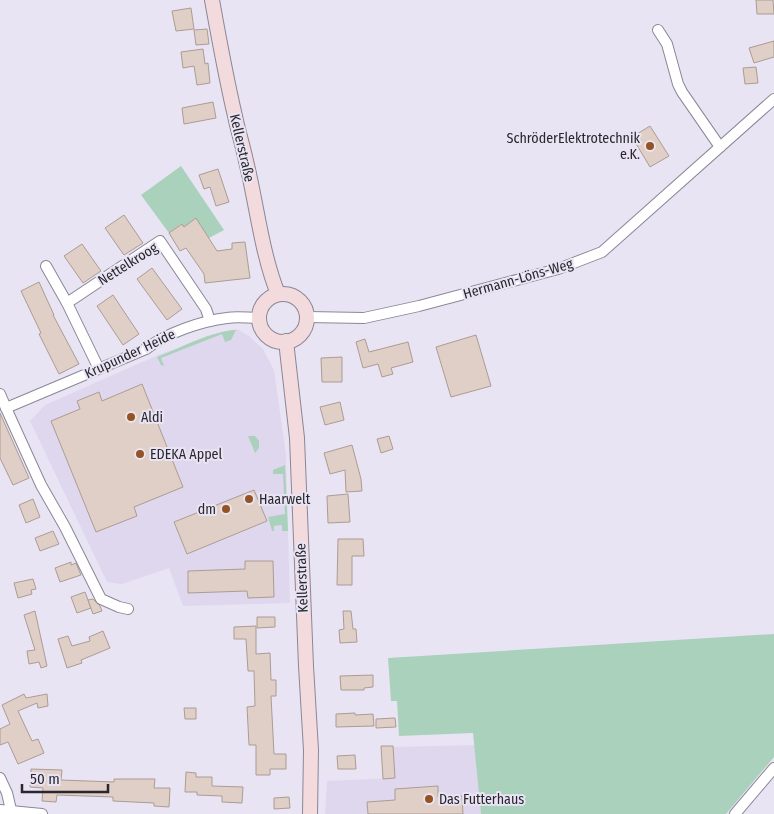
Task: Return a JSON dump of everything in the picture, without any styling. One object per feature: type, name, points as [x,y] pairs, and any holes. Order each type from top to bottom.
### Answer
[{"type":"main road","name":"Kellerstraße","points":[[212,0],[220,49],[259,227],[271,276],[278,294]]},
{"type":"main road","points":[[278,294],[286,294],[301,302],[307,317],[306,326],[301,333],[294,339],[286,342],[273,340],[262,331],[258,318],[264,302],[278,294]]},
{"type":"main road","name":"Kellerstraße","points":[[286,342],[297,438],[311,750],[310,814]]},
{"type":"street","points":[[658,30],[667,44],[682,92],[720,147]]},
{"type":"street","name":"Hermann-Löns-Weg","points":[[307,317],[364,318],[420,306],[558,269],[602,252],[774,99]]},
{"type":"street","name":"Nettelkroog","points":[[67,303],[160,241],[206,308],[210,321]]},
{"type":"street","points":[[46,266],[100,369]]},
{"type":"street","name":"Krupunder Heide","points":[[6,408],[146,349],[157,340],[210,321],[227,318],[258,318]]},
{"type":"street","points":[[0,394],[41,485],[65,527],[100,599],[119,608],[128,609]]},
{"type":"street","points":[[735,814],[774,768]]},
{"type":"street","points":[[0,778],[12,813]]},
{"type":"street","points":[[0,810],[12,813],[42,814]]},
{"type":"shaded area","points":[[237,329],[249,336],[263,349],[274,370],[286,455],[290,603],[183,606],[169,568],[122,584],[107,582],[30,421],[45,405],[158,355],[214,334]]},
{"type":"shaded area","points":[[475,745],[481,814],[325,814],[327,781],[394,778],[393,747]]},
{"type":"green space","points":[[181,166],[224,230],[209,238],[196,218],[184,227],[181,224],[169,233],[141,195]]},
{"type":"green space","points":[[236,330],[231,340],[225,342],[222,334],[161,358],[164,366],[161,365],[157,357],[216,333]]},
{"type":"green space","points":[[248,436],[255,436],[259,441],[259,448],[255,453]]},
{"type":"green space","points":[[285,465],[288,531],[282,531],[282,525],[274,526],[274,531],[272,531],[268,517],[285,514],[283,474],[273,474],[273,470]]},
{"type":"green space","points":[[774,634],[774,757],[726,814],[481,814],[473,733],[399,736],[397,701],[391,701],[388,658]]},
{"type":"building","points":[[756,0],[773,0],[774,14],[757,14]]},
{"type":"building","points":[[191,8],[194,29],[176,31],[172,11]]},
{"type":"building","points":[[207,29],[209,44],[196,45],[194,30]]},
{"type":"building","points":[[774,41],[774,57],[754,63],[749,48]]},
{"type":"building","points":[[203,49],[205,64],[208,63],[210,83],[197,85],[194,66],[183,68],[181,52]]},
{"type":"building","points":[[756,67],[758,83],[745,84],[743,68]]},
{"type":"building","points":[[213,102],[216,118],[184,124],[182,108]]},
{"type":"building","name":"SchröderElektrotechnik e.K.","points":[[650,126],[669,156],[650,167],[632,137]]},
{"type":"building","points":[[218,169],[229,202],[216,206],[210,187],[204,189],[199,175]]},
{"type":"building","points":[[124,215],[143,243],[124,255],[105,228]]},
{"type":"building","points":[[196,218],[217,251],[232,249],[232,243],[245,242],[250,278],[205,283],[204,274],[186,248],[180,251],[169,233],[182,224],[184,227]]},
{"type":"building","points":[[82,244],[101,271],[83,283],[64,256]]},
{"type":"building","points":[[152,268],[182,309],[167,320],[137,279]]},
{"type":"building","points":[[39,282],[53,315],[79,364],[59,374],[39,334],[41,333],[21,291]]},
{"type":"building","points":[[113,295],[139,334],[123,345],[97,306]]},
{"type":"building","points":[[476,335],[491,386],[451,397],[436,347]]},
{"type":"building","points":[[365,339],[369,352],[408,342],[413,362],[391,368],[393,374],[382,377],[378,364],[363,368],[356,342]]},
{"type":"building","points":[[342,357],[342,382],[322,382],[321,358]]},
{"type":"building","points":[[142,384],[183,487],[134,507],[137,516],[96,532],[51,421],[80,409],[77,401],[99,392],[102,401]]},
{"type":"building","points":[[340,402],[344,420],[325,425],[320,407]]},
{"type":"building","points":[[0,413],[29,478],[13,485],[0,458]]},
{"type":"building","points":[[389,436],[393,449],[381,453],[377,439]]},
{"type":"building","points":[[352,445],[361,479],[362,491],[346,492],[345,470],[330,474],[324,453]]},
{"type":"building","points":[[254,490],[267,521],[187,554],[174,522]]},
{"type":"building","points":[[348,494],[350,522],[328,523],[327,496]]},
{"type":"building","points":[[33,499],[40,517],[26,523],[19,505]]},
{"type":"building","points":[[53,531],[59,544],[40,551],[35,538]]},
{"type":"building","points":[[338,539],[363,539],[364,556],[352,556],[352,585],[337,585]]},
{"type":"building","points":[[245,561],[273,561],[274,597],[248,598],[247,591],[188,593],[188,571],[245,569]]},
{"type":"building","points":[[71,562],[71,565],[76,563],[81,575],[60,582],[55,568]]},
{"type":"building","points":[[33,579],[36,589],[31,590],[32,594],[18,598],[14,583]]},
{"type":"building","points":[[85,592],[91,608],[77,613],[71,597]]},
{"type":"building","points":[[93,599],[102,611],[93,614],[88,600]]},
{"type":"building","points":[[35,611],[47,666],[41,668],[39,662],[29,664],[27,651],[35,650],[24,615]]},
{"type":"building","points":[[343,611],[351,611],[357,642],[340,643],[339,630],[344,629]]},
{"type":"building","points":[[257,617],[275,617],[275,627],[257,628]]},
{"type":"building","points":[[256,626],[256,654],[270,653],[271,680],[276,680],[276,696],[271,696],[274,754],[286,754],[286,769],[270,769],[270,775],[256,775],[256,745],[249,745],[247,707],[255,706],[254,671],[248,671],[246,639],[234,639],[234,627]]},
{"type":"building","points":[[103,631],[110,648],[81,660],[82,663],[67,668],[58,639],[68,636],[72,646],[90,641],[89,637]]},
{"type":"building","points":[[373,675],[373,687],[364,688],[364,690],[341,690],[340,676]]},
{"type":"building","points":[[24,694],[26,698],[47,694],[48,706],[38,708],[37,703],[18,711],[32,741],[38,739],[44,753],[18,764],[8,742],[0,745],[0,729],[10,724],[2,705]]},
{"type":"building","points":[[184,708],[196,708],[196,719],[185,719]]},
{"type":"building","points":[[355,713],[355,715],[373,714],[374,726],[336,727],[336,714]]},
{"type":"building","points":[[395,718],[396,727],[376,728],[376,719]]},
{"type":"building","points":[[381,746],[393,746],[395,778],[383,779]]},
{"type":"building","points":[[355,755],[356,769],[338,769],[337,756]]},
{"type":"building","points":[[31,769],[62,770],[61,780],[114,782],[114,779],[155,779],[154,788],[170,788],[169,807],[154,806],[154,803],[113,801],[113,797],[57,795],[56,802],[42,801],[43,788],[30,787]]},
{"type":"building","points":[[186,772],[196,773],[196,777],[212,777],[212,786],[243,787],[242,803],[222,802],[222,796],[197,795],[197,792],[185,792]]},
{"type":"building","name":"Das Futterhaus","points":[[438,786],[438,797],[462,796],[463,814],[368,814],[367,802],[395,800],[395,789]]},
{"type":"building","points":[[289,797],[290,808],[274,809],[274,798]]},
{"type":"place","name":"SchröderElektrotechnik e.K.","points":[[650,146]]},
{"type":"place","name":"Aldi","points":[[131,417]]},
{"type":"place","name":"EDEKA Appel","points":[[140,454]]},
{"type":"place","name":"Haarwelt","points":[[249,499]]},
{"type":"place","name":"dm","points":[[226,509]]},
{"type":"place","name":"Das Futterhaus","points":[[429,799]]}]
